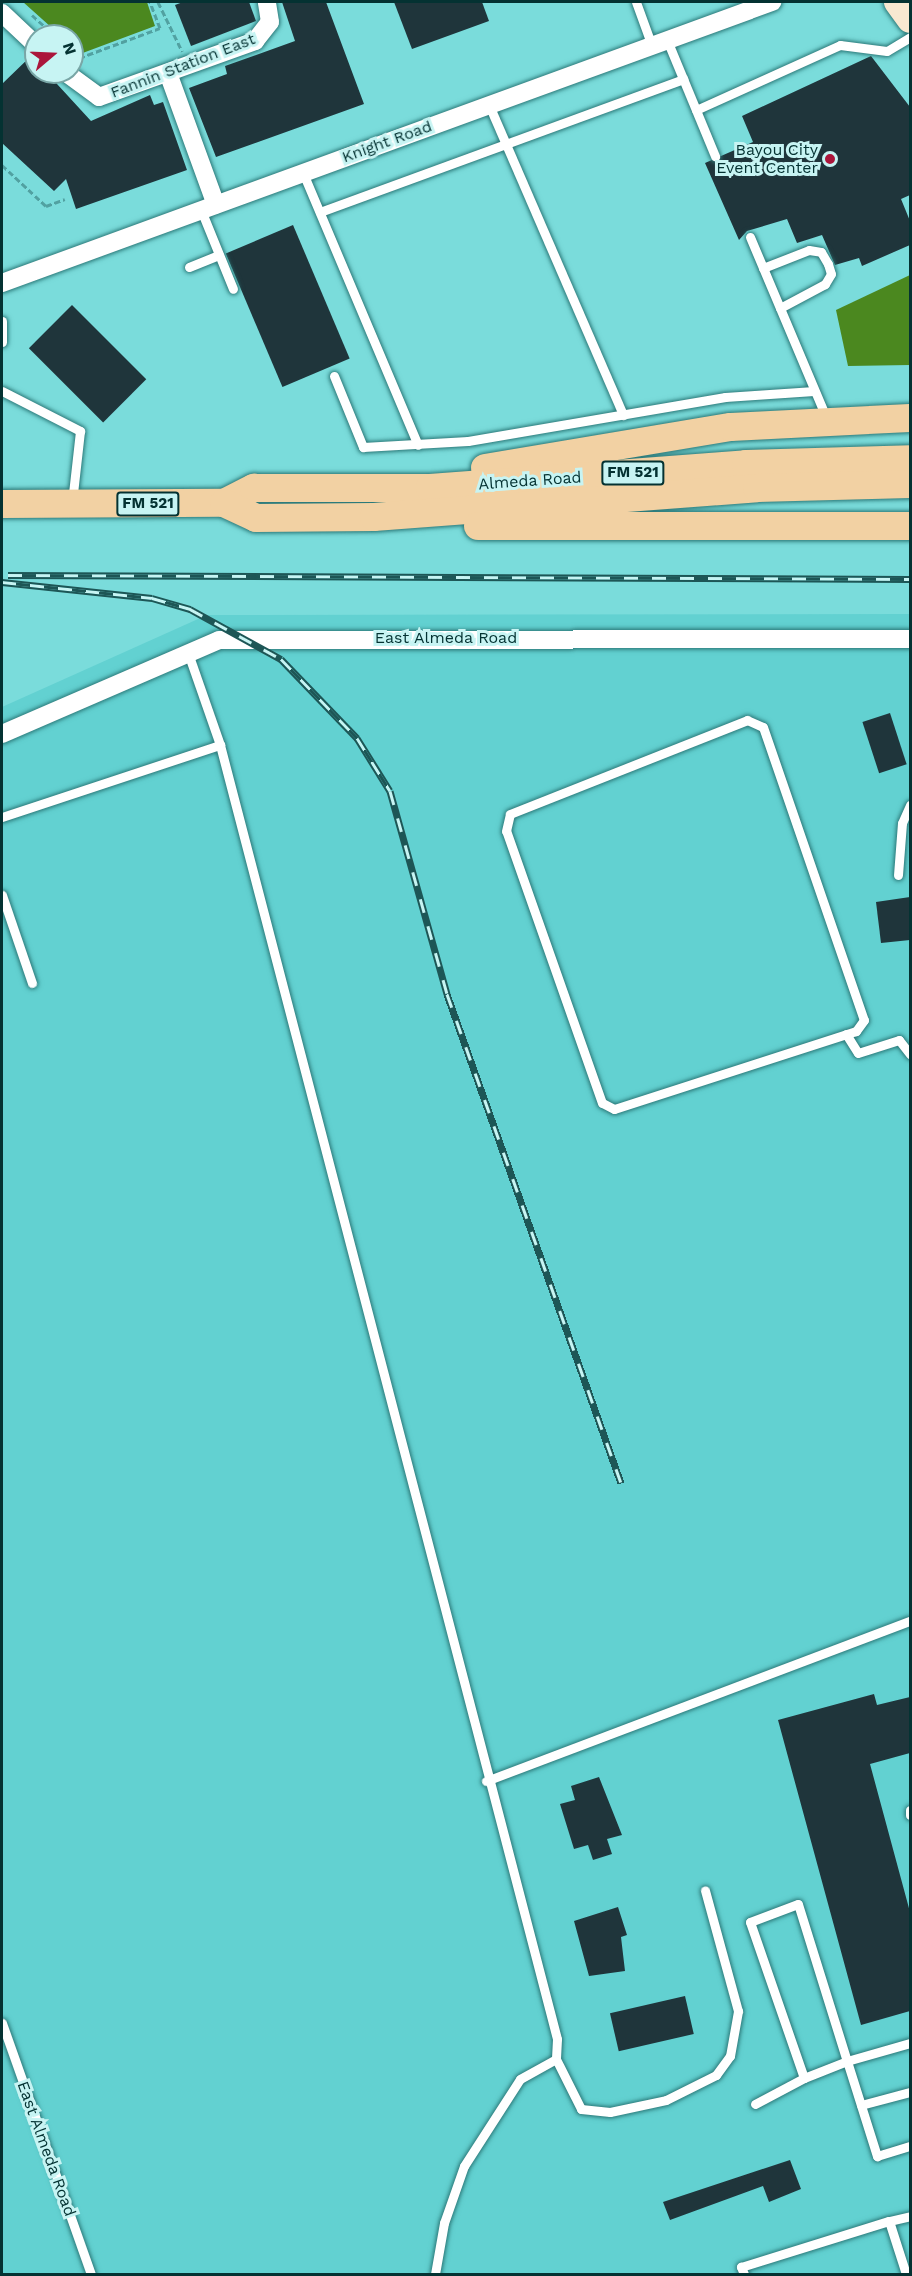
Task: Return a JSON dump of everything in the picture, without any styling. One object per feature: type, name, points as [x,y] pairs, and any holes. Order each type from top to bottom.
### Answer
[{"type":"main road","points":[[897,2],[910,20]]},
{"type":"main road","points":[[356,490],[527,447],[827,419],[910,418]]},
{"type":"main road","name":"Almeda Road","points":[[224,503],[254,488],[356,490],[770,462],[910,459]]},
{"type":"main road","name":"Almeda Road","points":[[2,504],[224,503],[256,518],[374,517],[757,488],[910,484]]},
{"type":"main road","points":[[374,517],[474,526],[910,526]]},
{"type":"street","name":"Fannin Station East","points":[[81,84],[99,97],[255,41],[266,32],[271,14],[267,2]]},
{"type":"street","name":"Knight Road","points":[[2,283],[772,2]]},
{"type":"street","points":[[2,13],[24,34]]},
{"type":"street","points":[[168,73],[208,208]]},
{"type":"street","name":"East Almeda Road","points":[[2,734],[219,640],[247,638],[910,639]]},
{"type":"lane","points":[[636,2],[683,79],[715,156]]},
{"type":"lane","points":[[696,110],[840,45],[887,51],[910,37]]},
{"type":"lane","points":[[320,212],[683,79]]},
{"type":"lane","points":[[489,105],[504,145],[622,415]]},
{"type":"lane","points":[[303,173],[418,445]]},
{"type":"lane","points":[[208,208],[219,255],[233,288]]},
{"type":"lane","points":[[750,237],[827,419]]},
{"type":"lane","points":[[763,268],[808,250],[821,252],[828,264],[831,274],[825,284],[780,308]]},
{"type":"lane","points":[[189,267],[219,255]]},
{"type":"lane","points":[[2,321],[2,342]]},
{"type":"lane","points":[[334,376],[363,447],[418,445],[527,447],[622,415],[725,397],[814,391]]},
{"type":"lane","points":[[2,392],[80,430],[71,504]]},
{"type":"lane","points":[[188,653],[220,745],[486,1780],[556,2039],[556,2059],[581,2109],[600,2111],[646,2108],[716,2075],[736,2041],[738,2011],[705,1890]]},
{"type":"lane","points":[[747,720],[763,727],[864,1020],[846,1034],[614,1109],[602,1103],[506,831],[510,814],[747,720]]},
{"type":"lane","points":[[2,817],[220,745]]},
{"type":"lane","points":[[898,875],[902,823],[910,805]]},
{"type":"lane","points":[[2,895],[32,983]]},
{"type":"lane","points":[[846,1034],[858,1053],[899,1040],[910,1054]]},
{"type":"lane","points":[[486,1780],[910,1621]]},
{"type":"lane","points":[[910,1810],[910,1815]]},
{"type":"lane","points":[[804,2078],[750,1922],[798,1904],[877,2156],[910,2146]]},
{"type":"lane","name":"East Almeda Road","points":[[2,2023],[91,2274]]},
{"type":"lane","points":[[755,2104],[804,2078],[847,2061],[910,2043]]},
{"type":"lane","points":[[435,2274],[444,2223],[464,2166],[520,2079],[556,2059]]},
{"type":"lane","points":[[861,2105],[910,2092]]},
{"type":"lane","points":[[744,2274],[741,2266],[910,2216]]},
{"type":"lane","points":[[889,2222],[906,2274]]},
{"type":"path","points":[[84,56],[160,28],[150,2]]},
{"type":"path","points":[[158,2],[186,66]]},
{"type":"path","points":[[25,8],[42,24]]},
{"type":"path","points":[[2,165],[46,206],[65,199]]},
{"type":"shaded area","points":[[23,2],[147,2],[155,26],[84,53],[84,24],[48,24]]},
{"type":"shaded area","points":[[910,275],[910,365],[848,366],[836,310]]},
{"type":"shaded area","points":[[910,614],[910,2274],[2,2274],[2,707],[207,615]]},
{"type":"building","points":[[183,2],[249,2],[256,21],[191,46],[175,5]]},
{"type":"building","points":[[282,2],[326,2],[364,104],[216,157],[189,88],[227,74],[225,66],[295,41]]},
{"type":"building","points":[[394,2],[482,2],[489,21],[412,49]]},
{"type":"building","name":"Bayou City Event Center","points":[[871,56],[910,107],[910,195],[901,199],[910,221],[910,245],[862,266],[859,258],[835,265],[822,235],[797,243],[787,219],[747,231],[739,240],[705,163],[753,142],[742,116]]},
{"type":"building","points":[[24,63],[24,84],[57,84],[91,121],[150,95],[154,105],[163,102],[187,170],[76,209],[66,179],[54,191],[2,143],[2,84]]},
{"type":"building","points":[[293,225],[350,358],[282,387],[226,254]]},
{"type":"building","points":[[72,305],[146,379],[103,422],[29,348]]},
{"type":"building","points":[[890,713],[907,764],[879,773],[862,722]]},
{"type":"building","points":[[910,897],[910,940],[881,943],[876,902]]},
{"type":"building","points":[[874,1694],[877,1705],[910,1697],[910,1753],[870,1764],[910,1912],[910,2011],[861,2025],[778,1720]]},
{"type":"building","points":[[599,1777],[622,1835],[607,1839],[612,1854],[593,1860],[588,1845],[574,1849],[560,1804],[575,1800],[571,1786]]},
{"type":"building","points":[[618,1907],[627,1935],[621,1937],[625,1971],[589,1976],[574,1921]]},
{"type":"building","points":[[685,1996],[694,2034],[619,2051],[610,2013]]},
{"type":"building","points":[[790,2160],[801,2189],[769,2202],[763,2186],[670,2220],[663,2202]]},
{"type":"railway","points":[[8,575],[910,579]]},
{"type":"railway","points":[[2,582],[152,598],[190,609],[281,659],[357,738],[390,791],[447,994],[621,1483]]},
{"type":"place","name":"Bayou City Event Center","points":[[830,159]]}]
